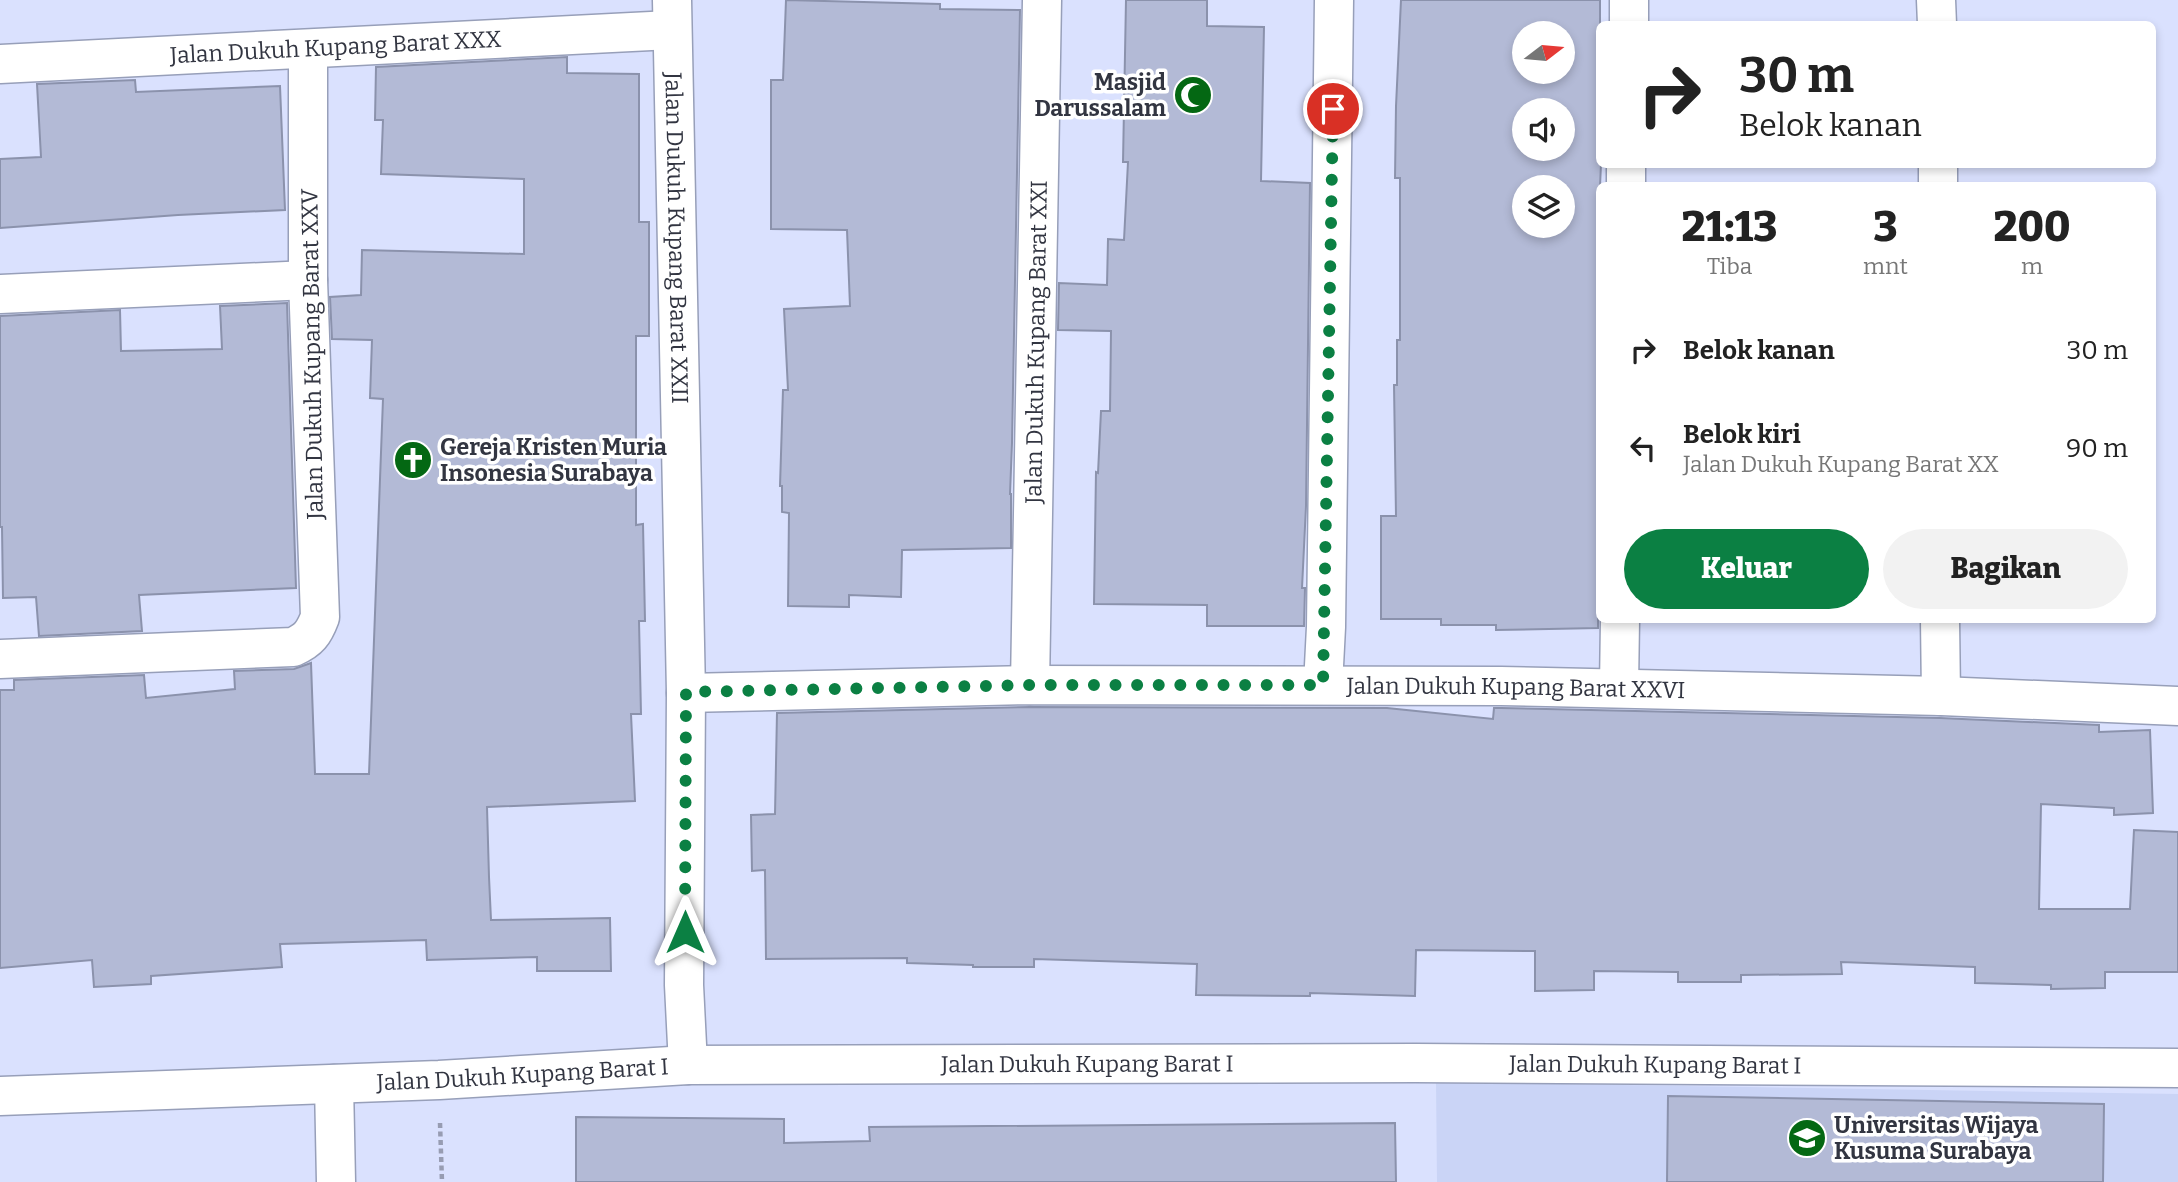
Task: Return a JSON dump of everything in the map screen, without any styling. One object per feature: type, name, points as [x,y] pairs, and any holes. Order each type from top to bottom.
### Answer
[{"type":"street","name":"Jalan Dukuh Kupang Barat XXI","points":[[1030,685],[1042,0]]},
{"type":"street","points":[[1323,685],[1334,0]]},
{"type":"street","points":[[1629,0],[1629,21]]},
{"type":"street","points":[[1937,0],[1937,21]]},
{"type":"street","name":"Jalan Dukuh Kupang Barat XXX","points":[[0,64],[308,49],[671,15]]},
{"type":"street","name":"Jalan Dukuh Kupang Barat XXII","points":[[671,15],[686,692],[684,985],[688,1065]]},
{"type":"street","name":"Jalan Dukuh Kupang Barat XXV","points":[[0,659],[293,647],[305,642],[314,633],[320,617],[308,280],[308,49]]},
{"type":"street","points":[[0,294],[308,280]]},
{"type":"street","points":[[1619,687],[1620,623]]},
{"type":"street","points":[[1940,623],[1941,696]]},
{"type":"street","name":"Jalan Dukuh Kupang Barat XXVI","points":[[686,692],[1030,685],[1619,687],[2178,706]]},
{"type":"street","name":"Jalan Dukuh Kupang Barat I","points":[[0,1096],[439,1080],[688,1065],[1428,1063],[2178,1068]]},
{"type":"street","points":[[334,1084],[336,1182]]},
{"type":"path","points":[[439,1080],[442,1182]]},
{"type":"shaded area","name":"Universitas Wijaya Kusuma Surabaya","points":[[1436,1082],[2178,1094],[2178,1182],[1437,1182]]},
{"type":"building","points":[[786,0],[940,4],[940,9],[1020,10],[1011,548],[902,550],[901,597],[849,595],[849,607],[788,606],[789,513],[782,512],[780,486],[783,390],[788,390],[784,309],[850,306],[847,230],[771,229],[771,80],[783,80]]},
{"type":"building","points":[[1126,0],[1207,0],[1207,26],[1264,27],[1261,181],[1310,183],[1306,506],[1302,588],[1305,588],[1304,626],[1207,626],[1207,605],[1094,604],[1096,472],[1098,473],[1101,411],[1110,411],[1111,331],[1058,330],[1059,283],[1107,285],[1108,239],[1124,240],[1128,162],[1123,162]]},
{"type":"building","points":[[1401,0],[1600,0],[1600,21],[1596,21],[1596,168],[1601,168],[1600,182],[1596,182],[1598,628],[1496,630],[1496,625],[1441,625],[1441,619],[1381,619],[1381,516],[1396,516],[1394,385],[1397,385],[1397,340],[1400,340],[1400,178],[1395,178]]},
{"type":"building","points":[[567,57],[567,73],[639,74],[639,222],[649,222],[649,336],[636,336],[636,525],[643,524],[645,621],[639,621],[641,714],[631,714],[635,801],[487,807],[491,920],[610,918],[611,971],[537,971],[537,957],[427,960],[426,940],[280,944],[282,967],[151,976],[151,984],[94,987],[92,960],[0,968],[0,690],[14,690],[14,680],[144,675],[146,698],[235,689],[234,671],[294,669],[311,663],[315,774],[369,774],[383,399],[370,398],[372,340],[332,339],[330,297],[361,295],[362,250],[524,254],[524,179],[381,174],[383,120],[375,120],[376,67]]},
{"type":"building","points":[[135,80],[136,92],[280,86],[285,210],[0,228],[0,159],[41,157],[37,84]]},
{"type":"building","points":[[287,303],[296,588],[139,595],[142,631],[39,636],[36,597],[3,598],[0,527],[0,316],[120,310],[121,351],[222,349],[220,306]]},
{"type":"building","points":[[1030,707],[1387,708],[1493,719],[1494,708],[1501,708],[1940,718],[2099,725],[2099,732],[2150,730],[2153,813],[2114,815],[2114,808],[2041,804],[2039,909],[2130,909],[2134,830],[2178,832],[2178,972],[2105,972],[2105,988],[2051,989],[2051,985],[1975,983],[1975,967],[1841,962],[1842,974],[1741,975],[1741,982],[1678,982],[1678,972],[1594,971],[1594,990],[1535,991],[1535,951],[1416,950],[1415,996],[1310,993],[1310,996],[1196,995],[1197,964],[1034,959],[1034,967],[973,967],[907,963],[907,958],[766,959],[765,870],[752,871],[751,815],[775,814],[777,713]]},
{"type":"building","points":[[1668,1096],[2104,1104],[2103,1182],[1667,1182]]},
{"type":"building","points":[[576,1117],[784,1119],[784,1143],[870,1141],[869,1127],[1395,1123],[1396,1182],[576,1182]]},
{"type":"place","name":"Masjid Darussalam","points":[[1193,95]]},
{"type":"place","name":"Gereja Kristen Muria Insonesia Surabaya","points":[[413,460]]},
{"type":"place","name":"Universitas Wijaya Kusuma Surabaya","points":[[1807,1138]]},
{"type":"route","points":[[685,932],[686,692],[1030,685],[1323,685],[1333,109]]}]
